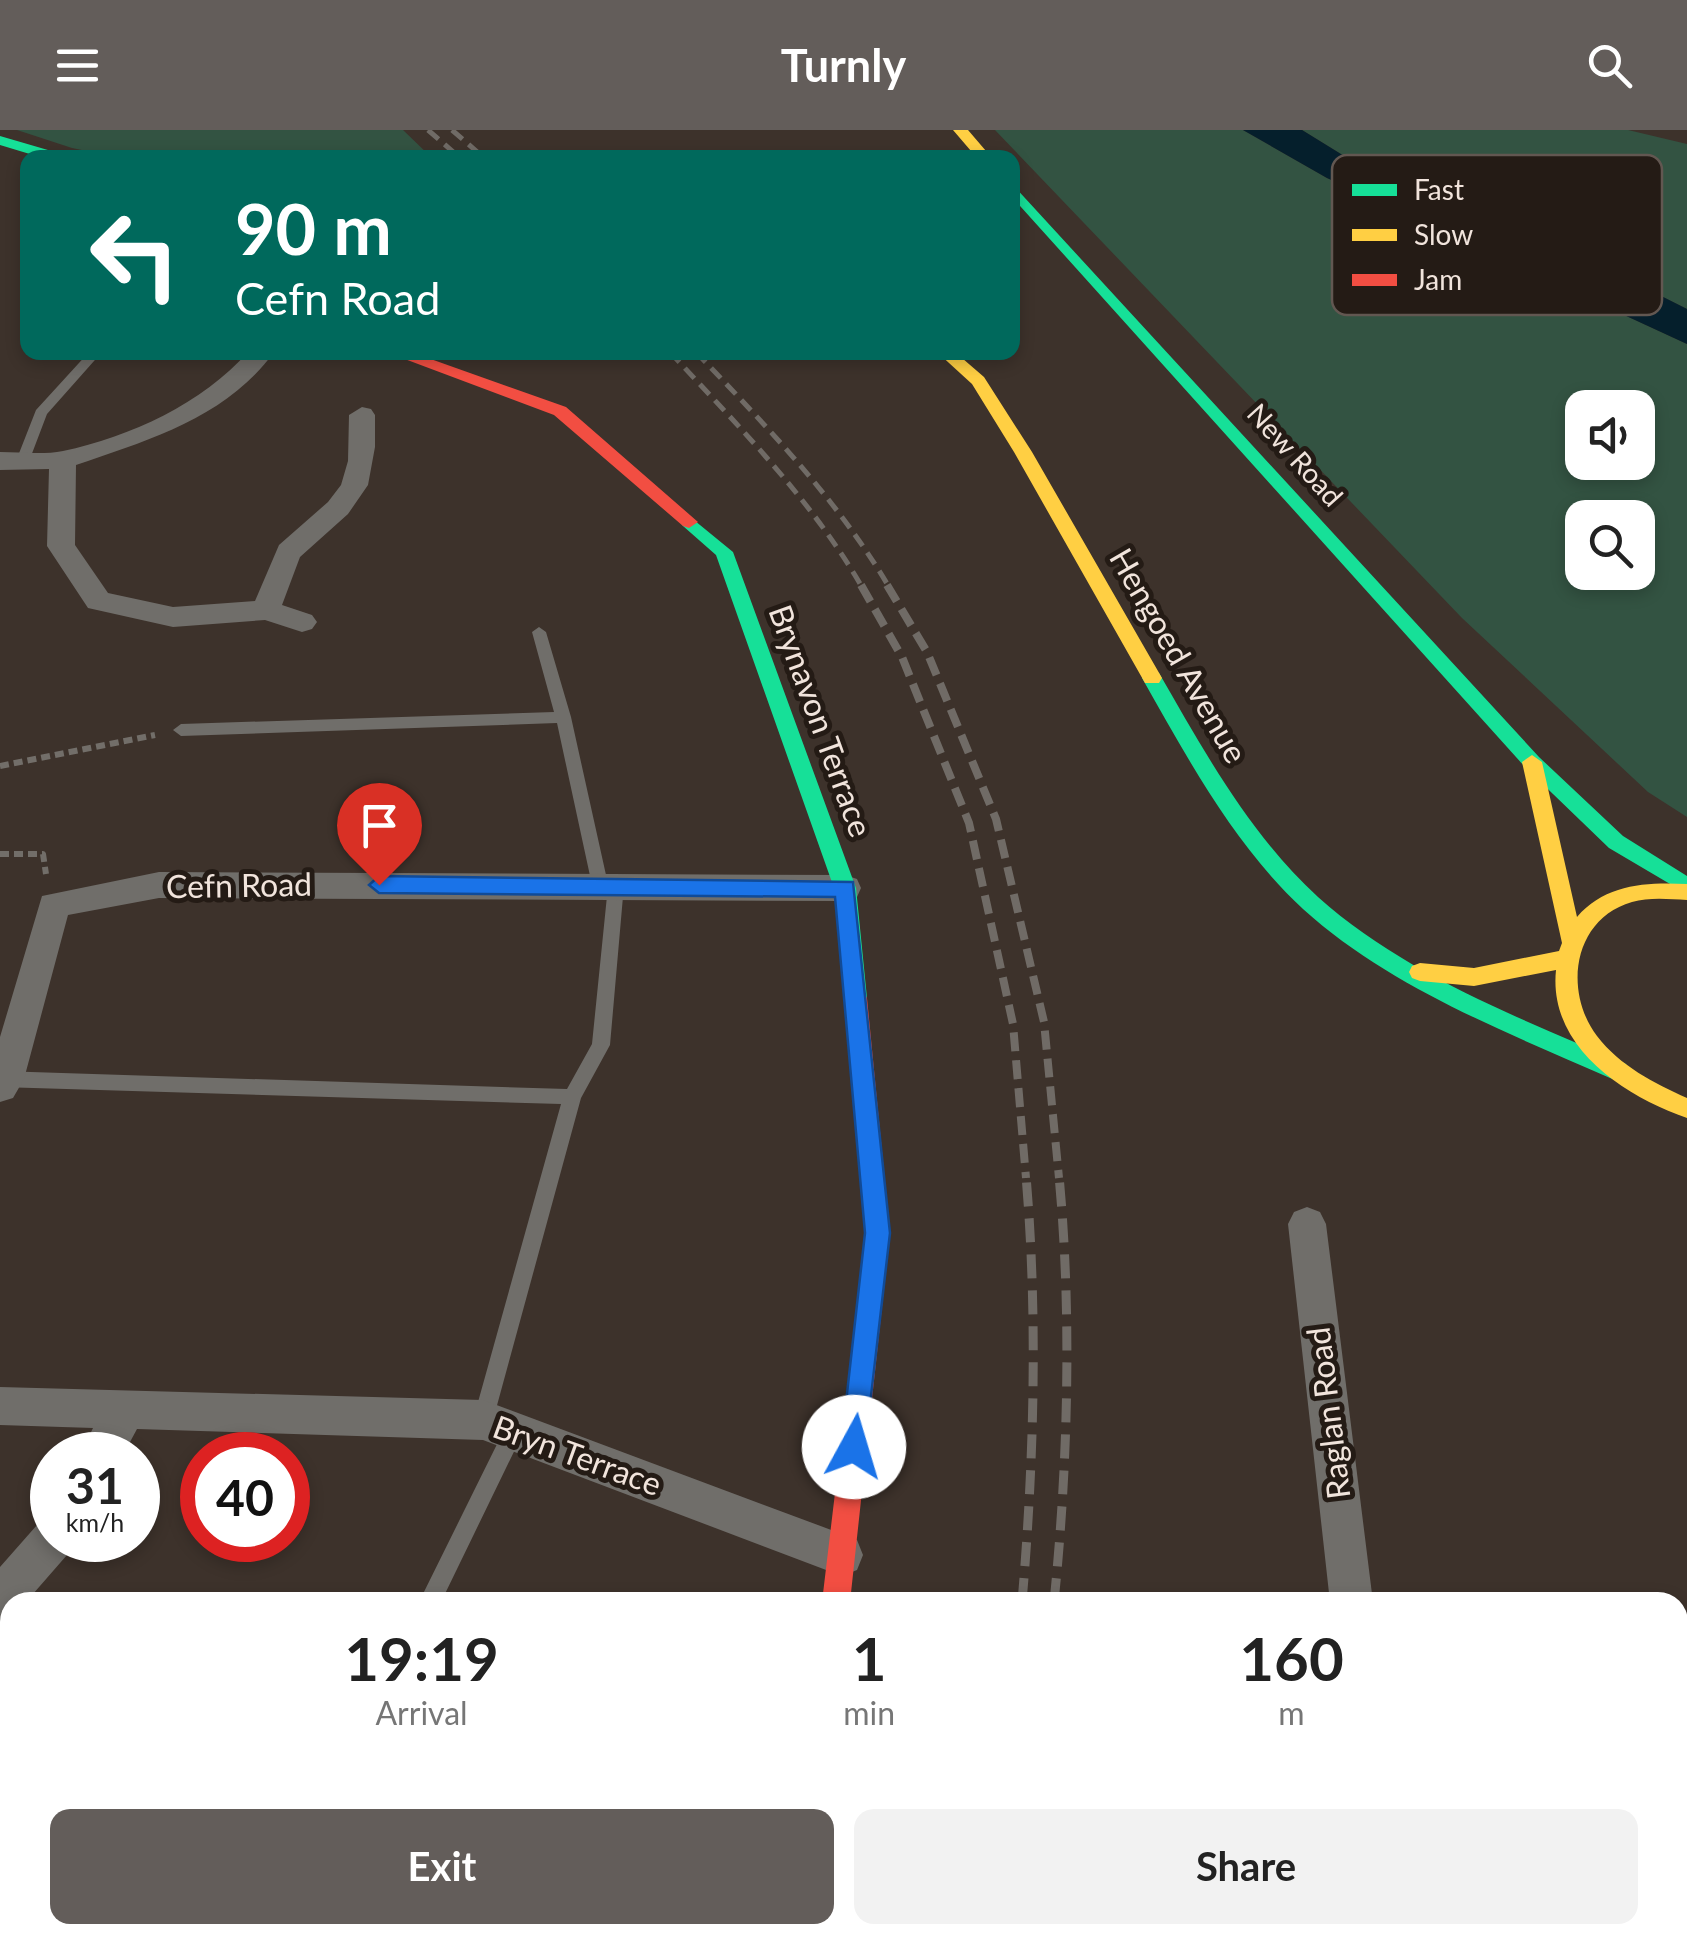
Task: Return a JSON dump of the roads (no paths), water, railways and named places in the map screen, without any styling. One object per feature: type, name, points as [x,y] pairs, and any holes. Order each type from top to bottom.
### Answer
[{"type":"street","points":[[960,130],[978,150]]},
{"type":"street","points":[[0,140],[33,150]]},
{"type":"street","name":"New Road","points":[[1020,197],[1532,762],[1616,842],[1687,889]]},
{"type":"street","points":[[12,462],[63,460],[107,448],[195,410],[232,386],[255,360]]},
{"type":"street","name":"Brynavon Terrace","points":[[417,360],[560,411],[724,552],[845,888],[878,1233],[837,1592]]},
{"type":"street","name":"Hengoed Avenue","points":[[953,360],[978,381],[1023,452],[1200,763],[1248,831],[1306,899],[1392,964],[1490,1016],[1618,1072]]},
{"type":"street","points":[[266,610],[294,546],[330,516],[357,486],[363,458],[362,416]]},
{"type":"street","points":[[63,460],[61,546],[98,601],[173,617],[266,610],[302,622]]},
{"type":"street","name":"New Road","points":[[1532,762],[1554,849],[1567,949],[1562,969],[1568,1004],[1586,1039],[1618,1072]]},
{"type":"street","name":"Cefn Road","points":[[2,1082],[54,905],[159,885],[845,888]]},
{"type":"street","points":[[1567,949],[1590,914],[1620,897],[1687,889]]},
{"type":"street","name":"Hengoed Avenue","points":[[1392,964],[1443,978],[1518,972],[1567,949]]},
{"type":"street","points":[[1618,1072],[1658,1097],[1687,1108]]},
{"type":"street","points":[[1658,1097],[1687,1130]]},
{"type":"street","name":"Raglan Road","points":[[1306,1224],[1351,1592]]},
{"type":"street","name":"Bryn Terrace","points":[[0,1406],[498,1426],[842,1554]]},
{"type":"street","points":[[113,1432],[125,1412]]},
{"type":"street","points":[[7,1592],[33,1562]]},
{"type":"lane","points":[[12,462],[41,412],[89,360]]},
{"type":"lane","points":[[434,1592],[498,1426],[572,1097],[600,1045],[608,885],[539,632]]},
{"type":"lane","points":[[181,730],[563,718]]},
{"type":"lane","points":[[2,1082],[572,1097]]},
{"type":"water","points":[[1243,130],[1302,130],[1343,155],[1332,155],[1332,180]]},
{"type":"water","points":[[1662,296],[1687,309],[1687,344],[1624,315],[1662,315]]},
{"type":"railway","points":[[428,130],[451,150]]},
{"type":"railway","points":[[452,130],[475,150]]},
{"type":"railway","points":[[677,360],[797,493],[862,587]]},
{"type":"railway","points":[[703,360],[824,493],[889,587]]},
{"type":"railway","points":[[861,585],[902,657],[969,823],[1013,1024],[1026,1178]]},
{"type":"railway","points":[[887,585],[927,652],[996,819],[1044,1022],[1059,1178]]},
{"type":"railway","points":[[1023,1592],[1033,1389],[1026,1176]]},
{"type":"railway","points":[[1055,1592],[1067,1389],[1066,1281],[1059,1176]]}]
